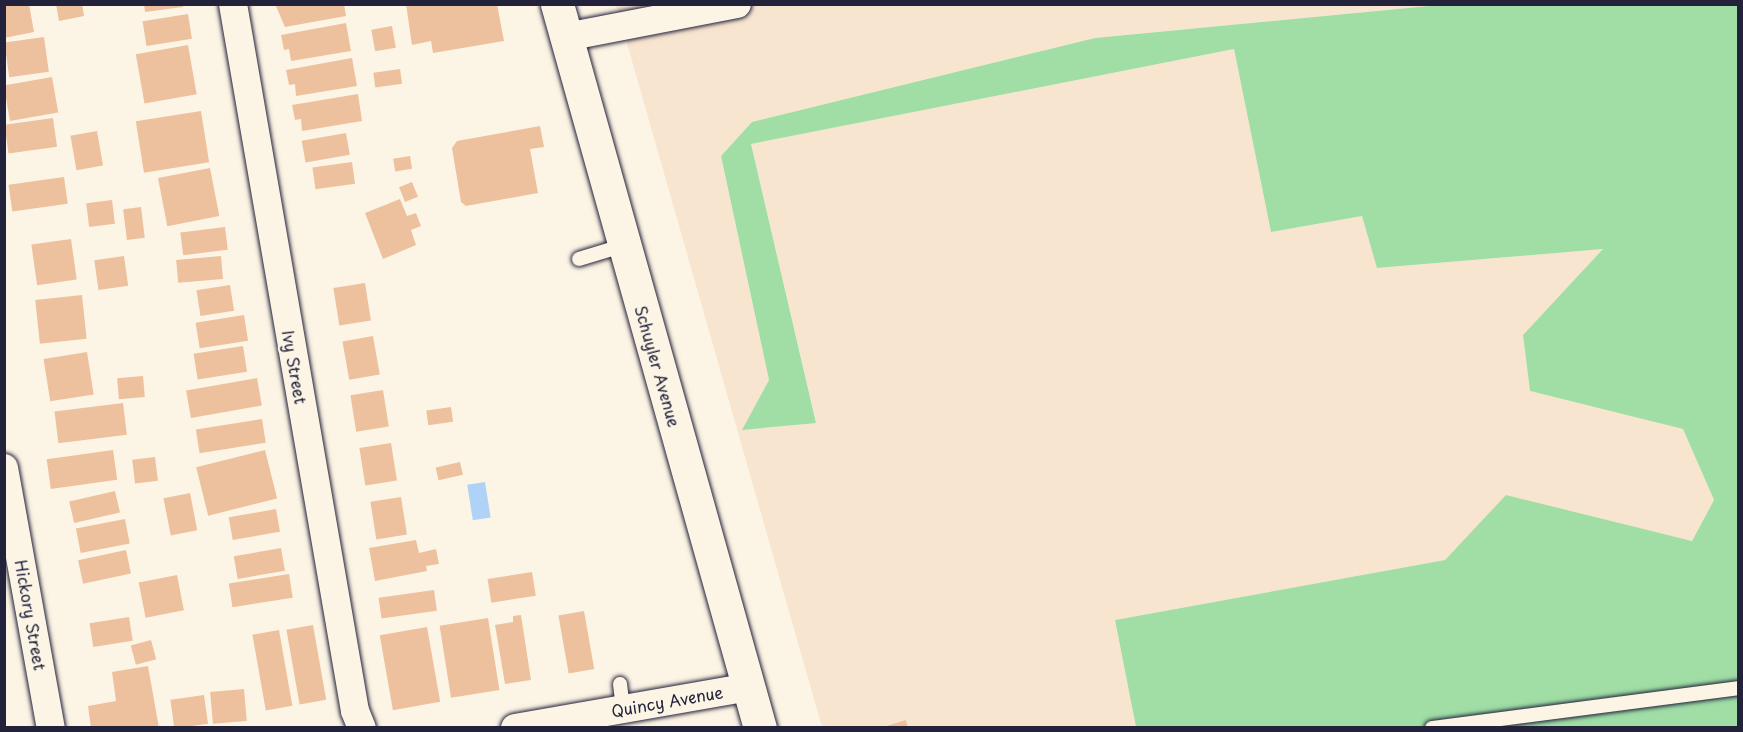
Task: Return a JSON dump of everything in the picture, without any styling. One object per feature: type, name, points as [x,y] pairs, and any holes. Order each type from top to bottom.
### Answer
[{"type":"main road","name":"Schuyler Avenue","points":[[557,4],[760,728]]},
{"type":"street","name":"Ivy Street","points":[[233,4],[355,711],[362,728]]},
{"type":"street","points":[[566,37],[737,4]]},
{"type":"street","name":"Hickory Street","points":[[4,468],[51,728]]},
{"type":"street","name":"Quincy Avenue","points":[[515,728],[622,697],[748,687]]},
{"type":"lane","points":[[579,259],[625,245]]},
{"type":"lane","points":[[1432,728],[1738,688]]},
{"type":"shaded area","points":[[616,5],[1439,5],[1095,38],[752,122],[721,156],[769,380],[743,430],[816,422],[751,144],[1234,49],[1271,232],[1362,216],[1378,268],[1604,249],[1523,335],[1530,391],[1683,429],[1714,500],[1692,541],[1506,496],[1445,560],[1115,620],[1136,727],[822,727]]},
{"type":"green space","points":[[1439,5],[1738,5],[1738,727],[1136,727],[1115,620],[1445,560],[1506,495],[1692,541],[1714,500],[1683,429],[1530,391],[1523,335],[1603,249],[1377,268],[1362,216],[1271,232],[1234,49],[751,144],[816,423],[742,430],[769,380],[721,156],[752,122],[1095,38]]},
{"type":"water","points":[[485,482],[491,518],[473,520],[467,485]]},
{"type":"building","points":[[4,4],[29,4],[34,32],[4,38]]},
{"type":"building","points":[[56,4],[82,4],[84,16],[59,21]]},
{"type":"building","points":[[144,4],[183,4],[183,7],[145,12]]},
{"type":"building","points":[[275,4],[344,4],[346,16],[285,27]]},
{"type":"building","points":[[406,4],[497,4],[504,41],[433,53],[431,41],[412,45]]},
{"type":"building","points":[[188,14],[192,39],[146,46],[143,21]]},
{"type":"building","points":[[346,23],[351,51],[291,61],[289,49],[284,50],[281,35]]},
{"type":"building","points":[[392,26],[396,48],[375,51],[371,30]]},
{"type":"building","points":[[44,37],[49,72],[9,77],[4,43]]},
{"type":"building","points":[[188,45],[197,94],[144,103],[136,54]]},
{"type":"building","points":[[352,58],[357,86],[296,96],[295,84],[289,85],[286,70]]},
{"type":"building","points":[[400,69],[402,84],[375,88],[373,73]]},
{"type":"building","points":[[52,77],[58,112],[10,121],[4,85]]},
{"type":"building","points":[[358,94],[362,121],[302,131],[301,119],[295,120],[292,105]]},
{"type":"building","points":[[201,111],[209,162],[144,173],[136,121]]},
{"type":"building","points":[[53,118],[57,147],[9,154],[4,125]]},
{"type":"building","points":[[540,126],[544,147],[530,149],[538,193],[466,206],[461,202],[452,148],[457,141]]},
{"type":"building","points":[[97,131],[103,165],[76,170],[70,136]]},
{"type":"building","points":[[346,133],[350,155],[306,162],[302,141]]},
{"type":"building","points":[[410,156],[412,169],[395,171],[393,159]]},
{"type":"building","points":[[352,162],[355,184],[315,189],[312,168]]},
{"type":"building","points":[[210,168],[219,216],[167,226],[158,178]]},
{"type":"building","points":[[64,177],[68,204],[12,212],[9,185]]},
{"type":"building","points":[[412,182],[418,197],[405,202],[399,187]]},
{"type":"building","points":[[400,199],[407,216],[416,213],[421,226],[411,230],[416,245],[383,259],[365,213]]},
{"type":"building","points":[[112,200],[115,224],[89,227],[86,203]]},
{"type":"building","points":[[141,207],[145,238],[127,240],[123,209]]},
{"type":"building","points":[[225,227],[228,250],[183,255],[180,232]]},
{"type":"building","points":[[71,239],[77,280],[37,285],[31,245]]},
{"type":"building","points":[[124,256],[128,286],[98,290],[94,260]]},
{"type":"building","points":[[221,256],[223,279],[178,283],[176,260]]},
{"type":"building","points":[[365,283],[371,321],[339,326],[333,288]]},
{"type":"building","points":[[230,285],[234,311],[200,316],[196,290]]},
{"type":"building","points":[[82,295],[87,339],[40,344],[35,300]]},
{"type":"building","points":[[244,315],[248,341],[200,348],[196,323]]},
{"type":"building","points":[[373,336],[380,374],[349,380],[342,341]]},
{"type":"building","points":[[243,346],[247,372],[198,380],[194,354]]},
{"type":"building","points":[[87,352],[94,394],[50,401],[44,359]]},
{"type":"building","points":[[143,376],[145,397],[119,399],[117,378]]},
{"type":"building","points":[[257,378],[262,406],[191,418],[186,391]]},
{"type":"building","points":[[383,390],[389,427],[356,432],[350,395]]},
{"type":"building","points":[[123,403],[127,435],[58,443],[55,411]]},
{"type":"building","points":[[451,407],[453,422],[428,425],[426,410]]},
{"type":"building","points":[[262,419],[266,443],[200,453],[196,429]]},
{"type":"building","points":[[391,443],[397,481],[365,486],[359,448]]},
{"type":"building","points":[[113,450],[117,480],[51,489],[47,459]]},
{"type":"building","points":[[265,450],[277,499],[208,516],[196,467]]},
{"type":"building","points":[[155,457],[158,481],[135,484],[132,460]]},
{"type":"building","points":[[460,462],[463,475],[439,480],[436,468]]},
{"type":"building","points":[[115,491],[120,512],[74,523],[69,502]]},
{"type":"building","points":[[190,493],[197,530],[171,535],[163,498]]},
{"type":"building","points":[[401,497],[407,535],[376,539],[370,502]]},
{"type":"building","points":[[276,509],[280,532],[233,540],[229,517]]},
{"type":"building","points":[[125,519],[130,544],[81,553],[76,529]]},
{"type":"building","points":[[416,540],[419,553],[436,549],[439,564],[426,566],[427,571],[375,581],[369,548]]},
{"type":"building","points":[[281,548],[285,571],[238,579],[234,556]]},
{"type":"building","points":[[126,550],[131,573],[83,584],[78,560]]},
{"type":"building","points":[[532,572],[536,596],[491,603],[488,579]]},
{"type":"building","points":[[289,574],[293,598],[233,607],[229,584]]},
{"type":"building","points":[[177,575],[184,610],[146,618],[139,582]]},
{"type":"building","points":[[434,590],[437,611],[381,619],[379,598]]},
{"type":"building","points":[[584,611],[594,669],[569,674],[558,616]]},
{"type":"building","points":[[521,615],[531,680],[505,684],[495,625],[513,622],[513,616]]},
{"type":"building","points":[[129,617],[133,641],[93,647],[89,623]]},
{"type":"building","points":[[488,618],[499,690],[451,698],[440,626]]},
{"type":"building","points":[[313,625],[326,700],[300,705],[286,630]]},
{"type":"building","points":[[427,627],[440,702],[393,710],[380,635]]},
{"type":"building","points":[[279,630],[292,706],[266,711],[252,635]]},
{"type":"building","points":[[151,640],[156,659],[136,665],[131,645]]},
{"type":"building","points":[[148,666],[159,728],[91,728],[88,706],[116,701],[112,672]]},
{"type":"building","points":[[244,689],[247,721],[213,724],[210,692]]},
{"type":"building","points":[[204,695],[208,724],[174,728],[170,700]]},
{"type":"building","points":[[906,720],[908,728],[883,728],[883,727]]}]
